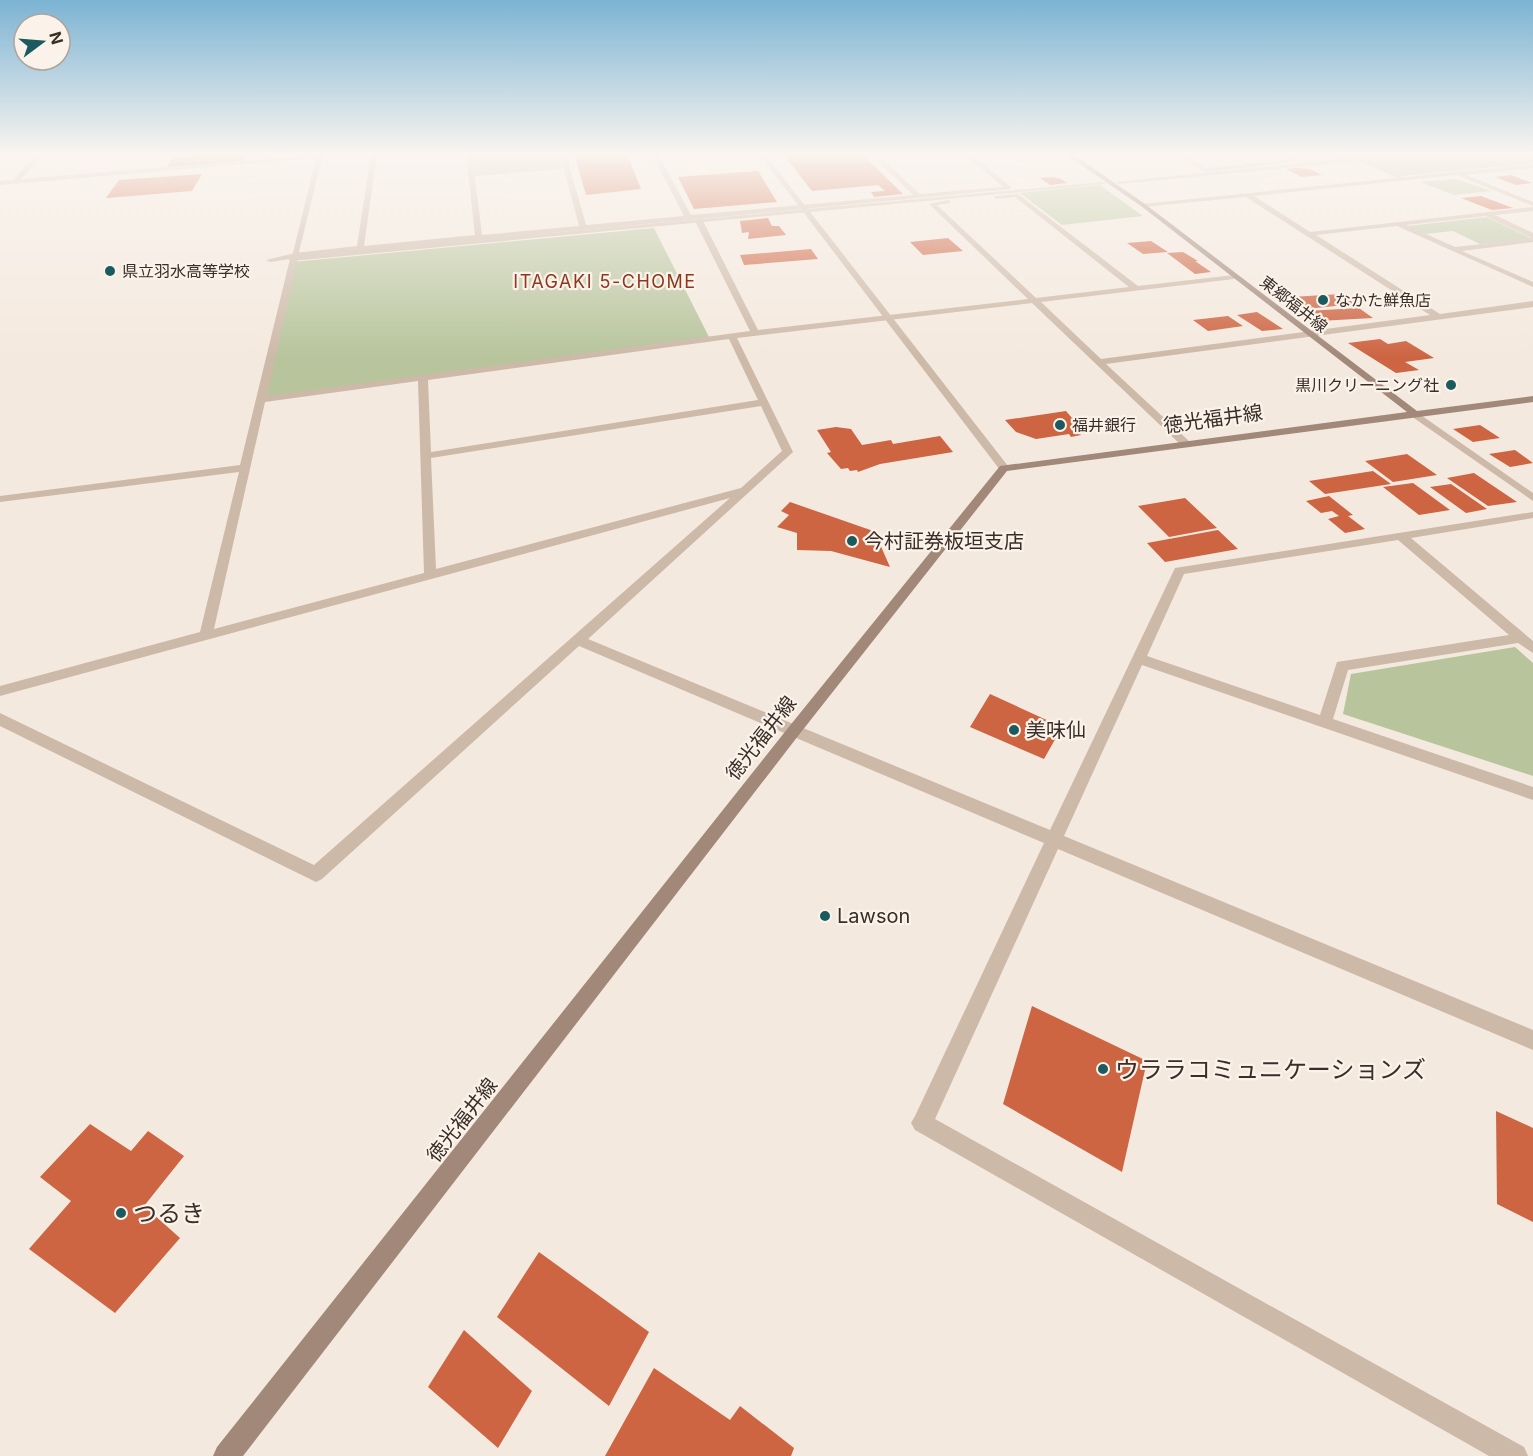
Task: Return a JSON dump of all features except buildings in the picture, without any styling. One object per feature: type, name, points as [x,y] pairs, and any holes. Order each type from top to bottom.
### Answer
[{"type":"main road","name":"東郷福井線","points":[[1164,222],[1415,414]]},
{"type":"main road","name":"徳光福井線","points":[[226,1456],[793,732],[1004,468],[1533,399]]},
{"type":"street","points":[[206,636],[303,222]]},
{"type":"street","points":[[360,248],[364,222]]},
{"type":"street","points":[[477,222],[479,237]]},
{"type":"street","points":[[582,222],[583,227]]},
{"type":"street","points":[[270,260],[360,248],[636,222]]},
{"type":"street","points":[[294,257],[688,222]]},
{"type":"street","points":[[699,222],[755,333]]},
{"type":"street","points":[[816,222],[1004,468]]},
{"type":"street","points":[[951,222],[1186,444]]},
{"type":"street","points":[[1051,222],[1136,288]]},
{"type":"street","points":[[1291,222],[1439,317]]},
{"type":"street","points":[[1310,234],[1416,222]]},
{"type":"street","points":[[1504,222],[1533,236]]},
{"type":"street","points":[[1397,224],[1533,285]]},
{"type":"street","points":[[1454,250],[1533,240]]},
{"type":"street","points":[[261,400],[755,333],[1234,277]]},
{"type":"street","points":[[1099,362],[1533,304]]},
{"type":"street","points":[[0,719],[316,874],[788,452],[732,336]]},
{"type":"street","points":[[423,378],[430,575]]},
{"type":"street","points":[[426,456],[764,402]]},
{"type":"street","points":[[1415,414],[1533,498]]},
{"type":"street","points":[[0,499],[246,468]]},
{"type":"street","points":[[0,691],[745,491]]},
{"type":"street","points":[[1515,1456],[922,1123],[1179,571],[1533,515]]},
{"type":"street","points":[[1401,536],[1533,648]]},
{"type":"street","points":[[1325,722],[1342,666],[1521,638]]},
{"type":"street","points":[[577,640],[1533,1040]]},
{"type":"street","points":[[1138,658],[1533,794]]},
{"type":"green space","points":[[1058,222],[1089,222],[1062,225]]},
{"type":"green space","points":[[1443,222],[1497,222],[1533,239],[1480,244],[1453,231],[1425,234],[1407,226]]},
{"type":"green space","points":[[654,228],[710,339],[261,400],[292,262]]},
{"type":"green space","points":[[1515,647],[1533,663],[1533,776],[1343,714],[1351,674]]},
{"type":"place","name":"県立羽水高等学校","points":[[110,271]]},
{"type":"place","name":"なかた鮮魚店","points":[[1323,300]]},
{"type":"place","name":"黒川クリーニング社","points":[[1451,385]]},
{"type":"place","name":"福井銀行","points":[[1060,425]]},
{"type":"place","name":"今村証券板垣支店","points":[[852,541]]},
{"type":"place","name":"美味仙","points":[[1014,730]]},
{"type":"place","name":"Lawson","points":[[825,916]]},
{"type":"place","name":"ウララコミュニケーションズ","points":[[1103,1069]]},
{"type":"place","name":"つるき","points":[[121,1213]]},
{"type":"district","name":"ITAGAKI 5-CHOME","points":[[605,281]]}]
